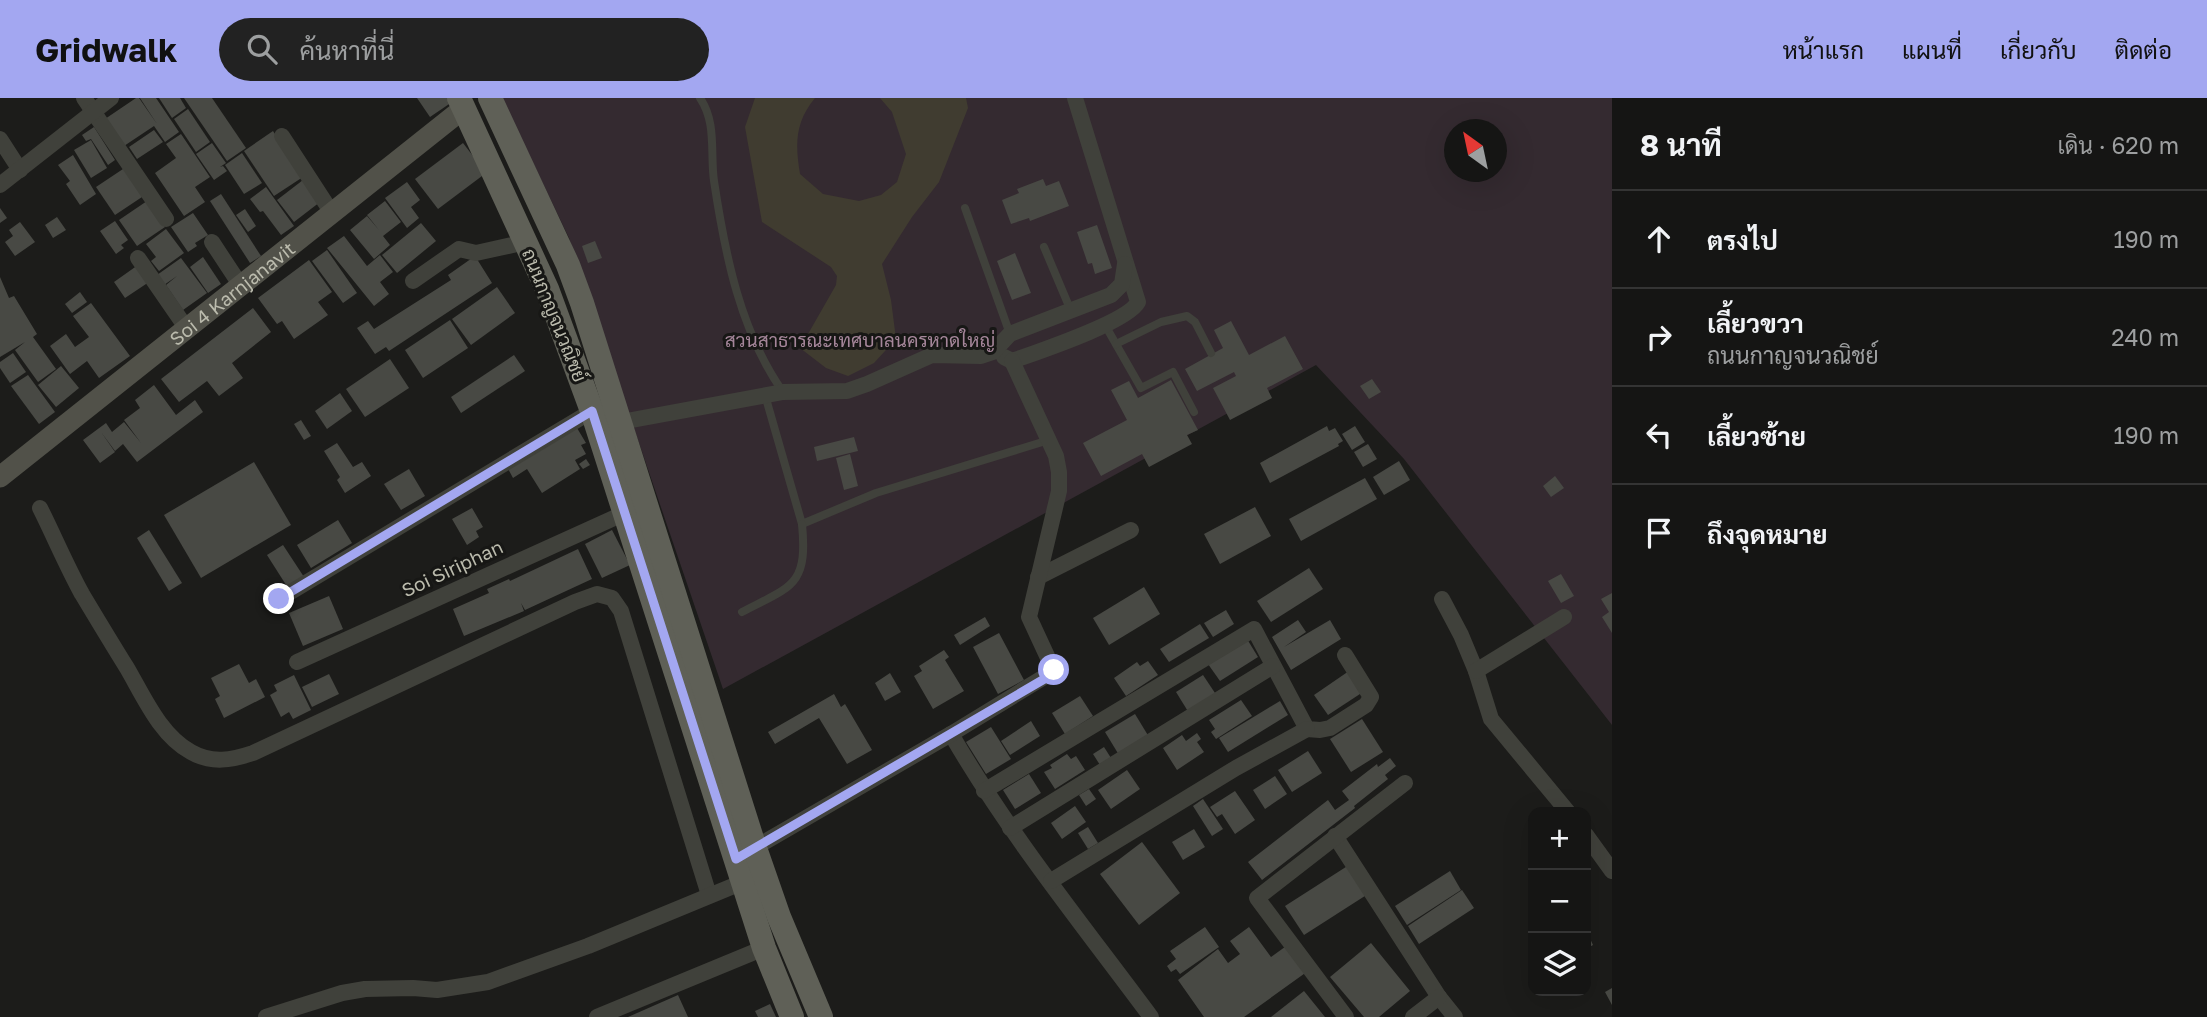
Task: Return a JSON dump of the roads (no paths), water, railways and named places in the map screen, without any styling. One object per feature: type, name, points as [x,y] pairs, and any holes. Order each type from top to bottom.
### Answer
[{"type":"main road","name":"ถนนกาญจนวณิชย์","points":[[490,98],[568,265],[621,422],[683,626],[764,948],[792,1017]]},
{"type":"main road","name":"ถนนกาญจนวณิชย์","points":[[462,103],[559,319],[744,863],[779,917],[821,1017]]},
{"type":"street","points":[[84,98],[166,219]]},
{"type":"street","points":[[0,185],[111,98]]},
{"type":"street","points":[[1012,361],[1105,325],[1137,305],[1137,296],[1075,98]]},
{"type":"street","name":"Soi 4 Karnjanavit","points":[[0,477],[332,213],[462,103]]},
{"type":"street","points":[[282,136],[332,213]]},
{"type":"street","points":[[0,139],[20,170]]},
{"type":"street","points":[[212,242],[241,286]]},
{"type":"street","points":[[414,281],[459,249],[476,253],[526,242]]},
{"type":"street","points":[[138,258],[187,329]]},
{"type":"street","points":[[621,422],[783,392],[847,391],[932,355],[981,356],[993,352],[1010,334],[1071,312],[1118,290],[1122,284],[1125,264]]},
{"type":"street","points":[[266,1017],[342,993],[365,989],[437,990],[488,982],[588,946],[709,895],[744,863],[1054,671],[1029,617],[1055,513],[1060,480],[1058,463],[1012,361],[993,352]]},
{"type":"street","points":[[279,599],[592,411]]},
{"type":"street","points":[[40,508],[81,592],[154,713],[182,746],[212,760],[234,759],[253,753],[575,602],[597,594],[612,598],[621,611],[709,895]]},
{"type":"street","name":"Soi Siriphan","points":[[297,662],[625,513]]},
{"type":"street","points":[[1038,577],[1131,530]]},
{"type":"street","points":[[1442,599],[1476,671],[1487,712],[1493,723],[1564,807]]},
{"type":"street","points":[[1476,671],[1564,617]]},
{"type":"street","points":[[984,791],[1254,629],[1307,729]]},
{"type":"street","points":[[1051,881],[1236,768],[1307,729],[1330,728],[1370,699],[1371,694],[1345,655]]},
{"type":"street","points":[[1010,828],[1273,666]]},
{"type":"street","points":[[951,734],[984,791],[1010,828],[1150,1017]]},
{"type":"street","points":[[1346,1017],[1257,898],[1405,783]]},
{"type":"street","points":[[1335,836],[1439,997],[1455,1017]]},
{"type":"street","points":[[1591,842],[1612,871]]},
{"type":"street","points":[[597,1017],[764,948]]},
{"type":"street","points":[[1413,1017],[1439,997]]},
{"type":"lane","points":[[701,98],[709,116],[720,222],[737,289],[754,344],[783,392]]},
{"type":"lane","points":[[965,208],[1010,334]]},
{"type":"lane","points":[[1044,247],[1071,312]]},
{"type":"lane","points":[[1116,344],[1161,322],[1188,316],[1195,321],[1211,354]]},
{"type":"lane","points":[[1105,325],[1141,387],[1173,372],[1194,412]]},
{"type":"lane","points":[[742,612],[783,591],[796,579],[804,556],[802,524],[765,396]]},
{"type":"lane","points":[[802,524],[876,493],[1049,440]]},
{"type":"park label","name":"สวนสาธารณะเทศบาลนครหาดใหญ่","points":[[860,339]]}]
